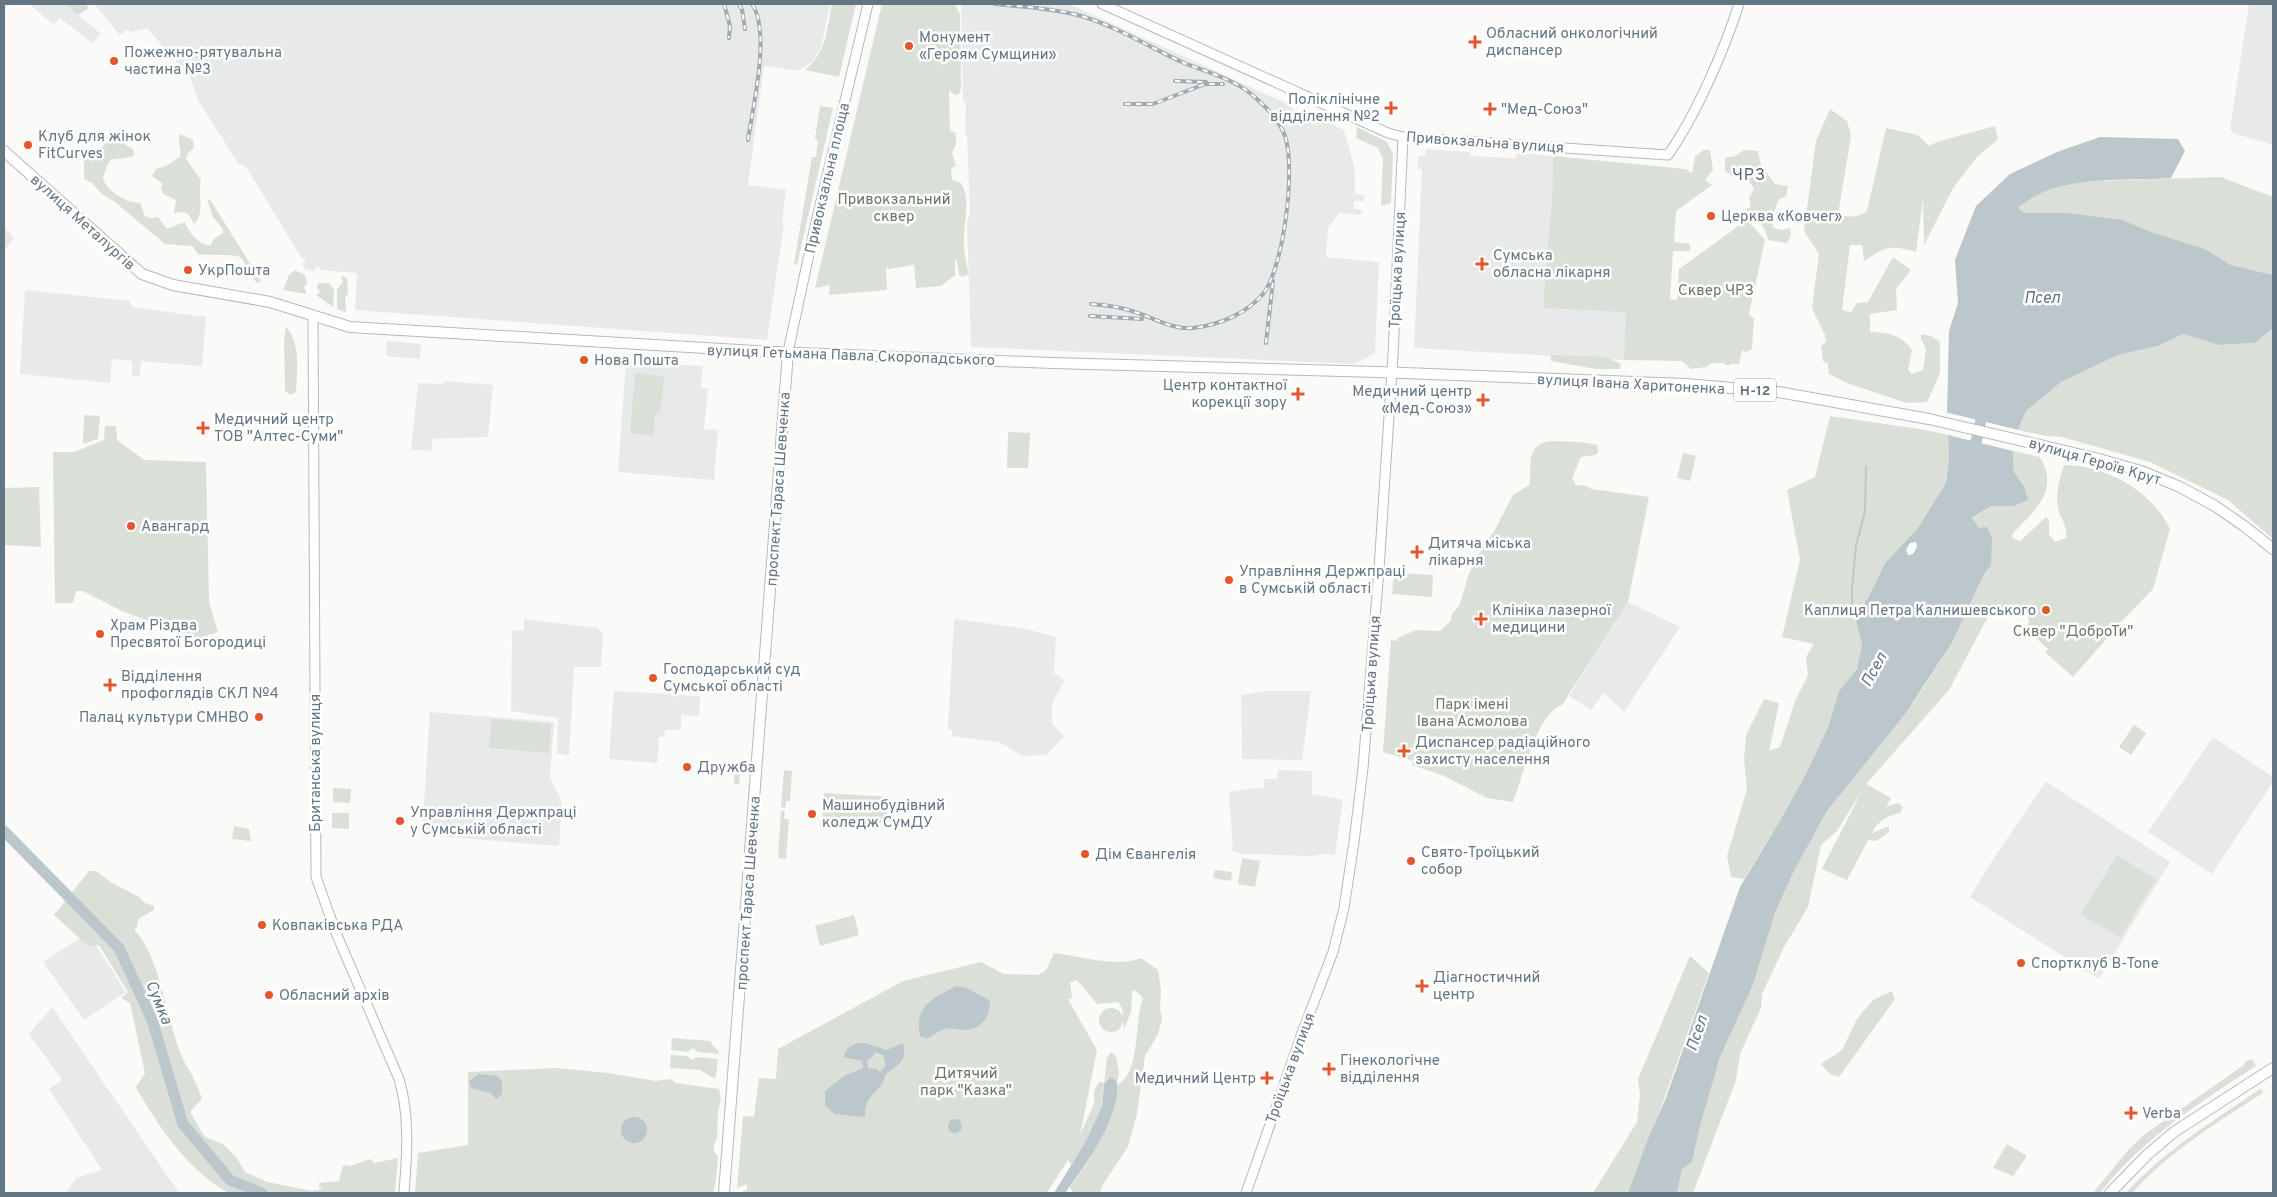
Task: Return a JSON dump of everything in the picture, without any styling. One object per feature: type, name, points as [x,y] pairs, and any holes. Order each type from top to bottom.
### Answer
[{"type":"main road","name":"Привокзальна площа","points":[[788,352],[812,238],[868,4]]},
{"type":"main road","name":"Привокзальна вулиця","points":[[1102,4],[1388,133],[1403,137],[1668,155],[1694,109],[1732,25],[1739,4]]},
{"type":"main road","name":"Троїцька вулиця","points":[[1246,1193],[1301,1036],[1328,966],[1344,908],[1363,768],[1392,372],[1403,137]]},
{"type":"main road","name":"вулиця Металургів","points":[[4,151],[142,274],[173,285],[270,302],[313,316]]},
{"type":"main road","name":"вулиця Гетьмана Павла Скоропадського","points":[[313,316],[350,327],[368,329],[788,352],[1052,363],[1392,372]]},
{"type":"main road","name":"Британська вулиця","points":[[313,316],[316,877],[336,933],[402,1091],[406,1126],[404,1193]]},
{"type":"main road","name":"проспект Тараса Шевченка","points":[[724,1193],[788,352]]},
{"type":"main road","name":"вулиця Івана Харитоненка","points":[[1392,372],[1686,384],[1778,392],[1929,419]]},
{"type":"main road","name":"вулиця Героїв Крут","points":[[1929,419],[2043,445],[2144,472],[2180,487],[2244,526],[2273,549]]},
{"type":"main road","points":[[2113,1191],[2147,1155],[2174,1132],[2273,1068]]},
{"type":"shaded area","points":[[29,4],[65,4],[101,34],[92,43],[60,18],[54,25]]},
{"type":"shaded area","points":[[94,4],[830,4],[821,47],[813,61],[799,71],[764,66],[748,185],[786,190],[782,222],[784,223],[767,340],[355,310],[357,273],[320,270],[318,266],[314,271],[305,269],[303,264],[306,258],[302,259],[247,168],[238,163],[198,100],[190,77],[147,28],[130,32],[128,29],[120,35]]},
{"type":"shaded area","points":[[961,4],[1069,4],[1290,105],[1292,109],[1309,117],[1313,115],[1344,130],[1355,170],[1355,194],[1365,195],[1364,201],[1354,201],[1354,209],[1362,210],[1361,215],[1339,213],[1328,227],[1326,257],[1379,262],[1375,353],[1355,364],[971,347],[967,221],[970,215],[967,135],[965,135],[966,104],[963,101]]},
{"type":"shaded area","points":[[2249,4],[2273,4],[2273,145],[2233,133],[2230,128]]},
{"type":"shaded area","name":"Сумська обласна лікарня","points":[[1426,149],[1470,152],[1470,156],[1516,158],[1517,153],[1553,156],[1552,199],[1627,312],[1624,360],[1414,348],[1422,169],[1418,169],[1418,156],[1425,156]]},
{"type":"shaded area","points":[[4,226],[14,239],[4,250]]},
{"type":"shaded area","points":[[25,290],[130,301],[132,307],[206,317],[202,366],[141,361],[140,376],[132,377],[132,361],[112,359],[110,383],[20,374]]},
{"type":"shaded area","points":[[387,341],[421,344],[420,359],[386,356]]},
{"type":"shaded area","points":[[626,362],[703,366],[701,388],[708,388],[704,429],[718,430],[714,480],[618,472]]},
{"type":"shaded area","points":[[446,381],[493,385],[488,437],[433,439],[431,451],[411,450],[418,383],[443,384]]},
{"type":"shaded area","points":[[1628,602],[1680,627],[1624,712],[1604,693],[1591,710],[1569,696]]},
{"type":"shaded area","points":[[524,619],[597,628],[603,635],[601,667],[574,667],[569,755],[557,754],[558,718],[511,711],[512,631],[524,630]]},
{"type":"shaded area","points":[[954,619],[1022,628],[1056,637],[1054,673],[1065,680],[1052,704],[1052,723],[1064,737],[1046,755],[1023,756],[999,742],[952,736],[952,730],[948,729]]},
{"type":"shaded area","points":[[614,691],[700,696],[699,716],[681,715],[681,730],[665,730],[664,737],[659,737],[657,763],[609,759]]},
{"type":"shaded area","points":[[1268,691],[1311,691],[1302,760],[1242,759],[1241,695]]},
{"type":"shaded area","points":[[430,712],[554,722],[550,778],[562,802],[559,846],[422,835]]},
{"type":"shaded area","points":[[2213,737],[2273,777],[2273,782],[2212,874],[2148,832]]},
{"type":"shaded area","points":[[1278,770],[1312,771],[1312,794],[1343,800],[1335,855],[1242,854],[1233,851],[1229,792],[1264,787],[1264,779],[1277,779]]},
{"type":"shaded area","points":[[2047,782],[2170,862],[2099,979],[1970,897],[1986,870]]},
{"type":"shaded area","points":[[88,933],[126,992],[84,1020],[43,962]]},
{"type":"shaded area","points":[[52,1007],[179,1193],[66,1193],[76,1178],[102,1170],[49,1089],[62,1080],[29,1034]]},
{"type":"green space","points":[[65,4],[85,4],[89,8],[78,15]]},
{"type":"green space","points":[[832,4],[856,4],[839,77],[805,70],[812,64],[821,48],[827,31]]},
{"type":"green space","name":"Привокзальний сквер","points":[[882,4],[955,4],[960,15],[961,88],[959,94],[955,95],[949,90],[950,131],[955,132],[956,140],[952,152],[956,166],[951,168],[952,180],[961,183],[966,196],[964,246],[969,274],[962,277],[959,275],[957,261],[955,260],[955,275],[941,286],[916,288],[914,265],[889,269],[886,267],[887,290],[829,295],[830,285],[815,288]]},
{"type":"green space","points":[[820,106],[833,108],[797,265],[794,264],[812,157],[816,157],[818,141],[815,139]]},
{"type":"green space","points":[[1830,109],[1847,121],[1851,136],[1839,209],[1843,216],[1855,216],[1867,211],[1886,128],[1918,135],[1929,146],[1937,142],[1995,126],[1998,139],[1977,157],[1953,188],[1924,245],[1923,199],[1916,252],[1900,248],[1889,248],[1878,252],[1864,261],[1862,245],[1850,245],[1842,310],[1851,312],[1857,303],[1868,302],[1893,257],[1911,270],[1896,289],[1897,310],[1870,314],[1870,332],[1894,335],[1908,345],[1912,350],[1908,370],[1912,374],[1923,370],[1926,349],[1921,339],[1921,334],[1931,336],[1940,342],[1940,373],[1927,402],[1907,403],[1847,383],[1829,374],[1828,364],[1823,361],[1821,346],[1826,342],[1825,335],[1812,308],[1819,254],[1804,231],[1816,141]]},
{"type":"green space","points":[[1357,127],[1387,142],[1393,154],[1391,203],[1381,206],[1383,159],[1378,148],[1356,138]]},
{"type":"green space","points":[[121,128],[125,133],[124,144],[133,149],[134,153],[133,156],[112,159],[108,163],[103,177],[107,187],[129,201],[140,203],[145,216],[151,218],[158,217],[166,228],[185,223],[195,237],[202,243],[210,246],[214,239],[223,233],[223,229],[213,217],[207,199],[211,201],[261,281],[258,283],[255,281],[238,256],[198,254],[192,246],[165,244],[115,202],[102,194],[92,183],[84,179],[84,161],[98,151]]},
{"type":"green space","points":[[180,134],[193,140],[194,148],[188,153],[186,159],[201,180],[200,214],[194,224],[189,215],[184,212],[174,213],[176,200],[163,194],[161,188],[163,184],[152,176],[156,169],[166,166],[180,157]]},
{"type":"green space","name":"Сквер ЧРЗ","points":[[1703,150],[1710,150],[1713,170],[1705,180],[1712,185],[1676,211],[1674,242],[1690,244],[1690,251],[1673,251],[1670,299],[1677,300],[1679,269],[1747,220],[1765,240],[1749,314],[1754,318],[1752,349],[1746,352],[1742,350],[1739,364],[1728,366],[1723,363],[1711,363],[1706,367],[1691,369],[1682,361],[1624,360],[1626,312],[1543,308],[1552,199],[1553,156],[1685,169],[1692,173],[1695,157]]},
{"type":"green space","points":[[1744,150],[1758,151],[1761,165],[1775,184],[1788,186],[1786,196],[1779,199],[1773,221],[1773,228],[1783,230],[1790,228],[1791,235],[1787,243],[1768,240],[1764,229],[1753,212],[1753,218],[1747,218],[1747,208],[1751,207],[1749,198],[1754,189],[1749,181],[1734,177],[1725,171],[1725,158],[1735,156]]},
{"type":"green space","points":[[2221,177],[2273,197],[2273,275],[2231,265],[2205,249],[2151,232],[2066,213],[2023,213],[2018,208],[2035,195],[2072,182]]},
{"type":"green space","points":[[295,270],[305,275],[307,284],[304,287],[307,294],[283,290],[289,275]]},
{"type":"green space","points":[[341,276],[347,278],[346,312],[337,309],[337,289],[343,282]]},
{"type":"green space","points":[[318,283],[329,283],[334,289],[333,307],[316,295],[320,292],[317,288]]},
{"type":"green space","points":[[286,326],[294,342],[297,358],[296,392],[290,395],[285,391],[284,339]]},
{"type":"green space","points":[[2273,328],[2273,539],[2228,500],[2150,462],[2062,437],[2046,436],[2018,430],[2026,411],[2061,382],[2118,355],[2158,346],[2183,334],[2219,345],[2255,343]]},
{"type":"green space","points":[[1551,355],[1605,357],[1621,364],[1620,369],[1596,369],[1551,361]]},
{"type":"green space","points":[[635,373],[664,376],[660,413],[655,415],[653,436],[630,433]]},
{"type":"green space","points":[[84,415],[100,416],[98,439],[83,444]]},
{"type":"green space","points":[[1830,416],[1948,435],[1949,459],[1946,483],[1917,529],[1885,563],[1862,607],[1856,621],[1862,644],[1857,669],[1839,691],[1828,727],[1805,776],[1744,879],[1731,877],[1727,856],[1747,789],[1744,759],[1746,735],[1764,699],[1779,703],[1769,751],[1780,747],[1795,701],[1808,675],[1806,657],[1814,644],[1782,637],[1800,560],[1787,490],[1815,477]]},
{"type":"green space","name":"Авангард","points":[[105,426],[116,426],[117,440],[144,460],[206,462],[209,602],[218,632],[198,639],[122,611],[83,591],[76,591],[73,603],[55,603],[53,452],[74,452],[104,440]]},
{"type":"green space","points":[[1008,432],[1030,433],[1028,468],[1007,468]]},
{"type":"green space","name":"Парк імені Івана Асмолова","points":[[1551,441],[1580,442],[1597,445],[1598,452],[1595,455],[1581,457],[1572,478],[1576,485],[1587,486],[1591,489],[1649,497],[1628,602],[1562,705],[1545,720],[1532,748],[1513,802],[1487,798],[1442,775],[1412,765],[1413,761],[1383,752],[1391,640],[1397,641],[1398,638],[1416,630],[1440,631],[1451,621],[1452,614],[1459,606],[1469,574],[1482,548],[1495,530],[1513,495],[1529,485],[1533,451],[1542,443]]},
{"type":"green space","name":"Сквер \"ДоброТи\"","points":[[2013,451],[2040,457],[2047,480],[2046,490],[2042,499],[2013,533],[2012,538],[2020,541],[2046,517],[2049,521],[2049,534],[2055,542],[2066,538],[2066,529],[2057,503],[2058,486],[2064,465],[2080,466],[2111,475],[2140,492],[2162,515],[2170,529],[2153,589],[2073,677],[2045,652],[2048,649],[2026,629],[2029,622],[2027,613],[2013,607],[2009,615],[2002,609],[1993,607],[1949,690],[1866,784],[1891,798],[1886,807],[1898,803],[1903,807],[1900,813],[1887,817],[1872,833],[1889,826],[1889,832],[1876,841],[1868,840],[1847,880],[1822,869],[1863,789],[1837,831],[1821,845],[1808,907],[1783,949],[1762,994],[1761,1008],[1740,1054],[1736,1080],[1693,1193],[1677,1193],[1682,1169],[1692,1162],[1720,1057],[1753,985],[1775,913],[1794,871],[1827,811],[1906,713],[1923,688],[1953,641],[1984,574],[1991,565],[1979,529],[1972,519],[1991,506],[2014,506],[2024,486],[2014,472]]},
{"type":"green space","points":[[1683,453],[1696,456],[1690,481],[1677,478]]},
{"type":"green space","points":[[39,487],[41,547],[4,545],[4,488]]},
{"type":"green space","points":[[1394,573],[1433,575],[1432,597],[1392,594]]},
{"type":"green space","points":[[492,719],[551,724],[549,753],[489,748]]},
{"type":"green space","points":[[2134,725],[2146,733],[2131,755],[2119,747]]},
{"type":"green space","points":[[735,762],[741,763],[739,784],[734,784]]},
{"type":"green space","points":[[784,770],[792,771],[790,801],[786,801],[785,808],[781,807]]},
{"type":"green space","points":[[333,788],[351,789],[350,803],[333,802]]},
{"type":"green space","points":[[824,793],[890,797],[888,824],[822,819]]},
{"type":"green space","points":[[781,811],[785,811],[784,819],[789,819],[786,859],[778,858]]},
{"type":"green space","points":[[332,813],[349,813],[349,829],[332,828]]},
{"type":"green space","points":[[234,826],[249,829],[251,841],[232,839]]},
{"type":"green space","points":[[2117,855],[2156,879],[2120,938],[2081,914]]},
{"type":"green space","points":[[1242,858],[1260,861],[1255,887],[1238,884]]},
{"type":"green space","points":[[1215,870],[1232,872],[1231,881],[1213,878]]},
{"type":"green space","points":[[89,871],[96,871],[112,883],[139,897],[145,903],[154,906],[154,910],[138,919],[137,927],[134,930],[143,941],[151,956],[178,1047],[202,1099],[190,1112],[204,1136],[224,1145],[236,1157],[245,1172],[267,1182],[312,1191],[323,1189],[319,1187],[319,1183],[339,1181],[343,1165],[350,1166],[371,1159],[374,1163],[398,1158],[395,1193],[229,1193],[214,1184],[188,1161],[154,1117],[136,1087],[145,1073],[130,1003],[121,998],[128,992],[99,945],[88,946],[54,915]]},
{"type":"green space","points":[[854,915],[859,935],[820,946],[815,926]]},
{"type":"green space","name":"Дитячий парк \"Казка\"","points":[[1054,953],[1110,962],[1131,961],[1141,958],[1158,970],[1162,1019],[1158,1034],[1145,1056],[1137,1114],[1128,1147],[1103,1184],[1100,1193],[1073,1193],[1070,1187],[1090,1159],[1117,1085],[1116,1080],[1110,1077],[1105,1083],[1103,1090],[1100,1114],[1089,1137],[1071,1165],[1068,1160],[1047,1193],[738,1193],[747,1190],[747,1184],[737,1188],[743,1116],[754,1117],[759,1078],[776,1079],[778,1049],[903,981],[981,962],[1004,974],[1038,975],[1046,970]],"holes":[[[1077,980],[1097,1004],[1118,1002],[1122,1008],[1124,1029],[1131,1012],[1132,992],[1135,990],[1143,998],[1130,1070],[1125,1079],[1117,1085],[1119,1073],[1116,1056],[1111,1052],[1107,1058],[1104,1083],[1099,1082],[1094,1091],[1094,1104],[1080,1135],[1097,1050],[1068,999],[1072,998],[1070,982]]]},
{"type":"green space","points":[[1690,956],[1709,973],[1660,1111],[1628,1193],[1593,1193],[1637,1122],[1640,1095],[1638,1079]]},
{"type":"green space","points":[[1892,991],[1895,999],[1839,1077],[1830,1074],[1821,1064],[1842,1050],[1857,1019],[1873,1000]]},
{"type":"green space","points":[[1111,1008],[1116,1009],[1122,1015],[1122,1025],[1116,1031],[1111,1032],[1106,1031],[1100,1025],[1099,1020],[1100,1015],[1106,1009]]},
{"type":"green space","points":[[672,1038],[711,1041],[712,1045],[719,1051],[719,1054],[698,1052],[693,1048],[688,1052],[671,1050]]},
{"type":"green space","points":[[671,1055],[687,1056],[692,1060],[697,1057],[718,1059],[716,1076],[713,1078],[700,1070],[670,1068]]},
{"type":"green space","points":[[2252,1059],[2256,1066],[2193,1108],[2153,1138],[2134,1155],[2100,1193],[2093,1193],[2129,1149],[2145,1134],[2244,1065],[2245,1062]]},
{"type":"green space","points":[[557,1068],[608,1073],[656,1081],[671,1079],[675,1083],[719,1089],[721,1099],[718,1113],[717,1139],[714,1144],[714,1151],[718,1157],[713,1193],[415,1193],[418,1153],[468,1145],[468,1072]]},
{"type":"green space","points":[[2260,1089],[2263,1090],[2263,1093],[2177,1151],[2132,1193],[2126,1193],[2141,1177],[2173,1150]]},
{"type":"green space","points":[[2007,1144],[2027,1156],[2013,1176],[1993,1168]]},
{"type":"water","name":"Псел","points":[[2100,137],[2178,139],[2185,151],[2171,178],[2091,181],[2071,184],[2051,189],[2034,197],[2018,208],[2024,213],[2066,213],[2122,220],[2151,232],[2205,249],[2231,265],[2273,275],[2273,328],[2255,343],[2219,345],[2183,334],[2158,346],[2118,355],[2061,382],[2026,411],[2018,430],[1947,413],[1949,331],[1958,303],[1955,260],[1976,206],[2010,174],[2057,152]]},
{"type":"water","name":"Псел","points":[[1948,435],[2013,451],[2014,472],[2024,486],[2028,500],[2014,506],[1991,506],[1972,518],[1979,528],[1987,527],[1992,538],[1991,565],[1984,574],[1953,641],[1906,713],[1827,811],[1794,871],[1775,913],[1753,985],[1720,1057],[1692,1162],[1682,1169],[1677,1193],[1628,1193],[1666,1098],[1740,887],[1805,776],[1828,727],[1839,691],[1857,669],[1862,644],[1856,621],[1862,607],[1885,563],[1917,529],[1946,483],[1949,459]],"holes":[[[1916,542],[1917,547],[1913,554],[1908,555],[1906,550],[1910,543]]]},
{"type":"water","points":[[956,986],[967,988],[990,1001],[990,1007],[983,1022],[970,1029],[948,1028],[926,1039],[920,1036],[919,1026],[922,1010],[939,995]]},
{"type":"water","points":[[865,1043],[887,1050],[903,1043],[903,1059],[885,1075],[880,1086],[867,1103],[865,1117],[835,1114],[825,1106],[825,1091],[844,1076],[863,1068],[862,1061],[844,1057],[850,1046]],"holes":[[[876,1052],[883,1055],[886,1066],[880,1072],[877,1069],[868,1068],[867,1059],[870,1059]]]},
{"type":"water","points":[[479,1074],[497,1076],[502,1082],[502,1094],[496,1099],[491,1093],[471,1088],[469,1081]]},
{"type":"water","points":[[1110,1077],[1116,1080],[1117,1093],[1114,1108],[1101,1140],[1065,1193],[1054,1193],[1085,1143],[1102,1107],[1104,1084]]},
{"type":"water","points":[[634,1117],[643,1121],[647,1130],[643,1139],[634,1143],[625,1139],[621,1130],[625,1121]]},
{"type":"water","points":[[955,1119],[960,1121],[962,1126],[960,1131],[955,1133],[950,1131],[948,1126],[950,1121]]},
{"type":"pier","points":[[1945,412],[2021,430],[2018,432],[1947,415]]},
{"type":"pier","points":[[1949,433],[2014,448],[2015,451],[1946,434]]},
{"type":"waterway","name":"Псел","points":[[1973,456],[1984,406]]},
{"type":"waterway","points":[[1859,617],[1852,610],[1852,589],[1856,546],[1865,511],[1866,467]]},
{"type":"waterway","name":"Сумка","points":[[4,831],[119,948],[152,1020],[183,1124],[230,1180],[262,1193]]},
{"type":"railway","points":[[724,4],[730,26],[729,38]]},
{"type":"railway","points":[[739,4],[742,10],[745,29]]},
{"type":"railway","points":[[748,140],[759,70],[760,50],[760,32],[757,16],[752,4]]},
{"type":"railway","points":[[995,4],[1070,13],[1121,31],[1184,63],[1242,87],[1270,112],[1285,136],[1289,170],[1286,217],[1282,241],[1270,281],[1263,294],[1256,301],[1240,313],[1222,321],[1193,328],[1178,327],[1124,309],[1091,304]]},
{"type":"railway","points":[[1175,81],[1206,82]]},
{"type":"railway","points":[[1125,104],[1153,104],[1205,84],[1223,84]]},
{"type":"railway","points":[[1266,343],[1273,281]]},
{"type":"railway","points":[[1090,316],[1142,319]]},
{"type":"place","name":"Обласний онкологічний диспансер","points":[[1475,42]]},
{"type":"place","name":"Монумент «Героям Сумщини»","points":[[909,46]]},
{"type":"place","name":"Пожежно-рятувальна частина №3","points":[[114,61]]},
{"type":"place","name":"Поліклінічне відділення №2","points":[[1391,108]]},
{"type":"place","name":"\"Мед-Союз\"","points":[[1490,109]]},
{"type":"place","name":"Клуб для жінок FitCurves","points":[[28,145]]},
{"type":"place","name":"Церква «Ковчег»","points":[[1711,216]]},
{"type":"place","name":"Сумська обласна лікарня","points":[[1482,264]]},
{"type":"place","name":"УкрПошта","points":[[188,270]]},
{"type":"place","name":"Нова Пошта","points":[[584,360]]},
{"type":"place","name":"Центр контактної корекції зору","points":[[1298,394]]},
{"type":"place","name":"Медичний центр «Мед-Союз»","points":[[1483,400]]},
{"type":"place","name":"Медичний центр ТОВ \"Алтес-Суми\"","points":[[203,428]]},
{"type":"place","name":"Авангард","points":[[131,526]]},
{"type":"place","name":"Дитяча міська лікарня","points":[[1417,552]]},
{"type":"place","name":"Управління Держпраці в Сумській області","points":[[1229,580]]},
{"type":"place","name":"Каплиця Петра Калнишевського","points":[[2046,610]]},
{"type":"place","name":"Клініка лазерної медицини","points":[[1481,619]]},
{"type":"place","name":"Храм Різдва Пресвятої Богородиці","points":[[100,634]]},
{"type":"place","name":"Господарський суд Сумської області","points":[[653,678]]},
{"type":"place","name":"Відділення профоглядів СКЛ №4","points":[[110,685]]},
{"type":"place","name":"Палац культури СМНВО","points":[[259,717]]},
{"type":"place","name":"Диспансер радіаційного захисту населення","points":[[1404,751]]},
{"type":"place","name":"Дружба","points":[[687,767]]},
{"type":"place","name":"Машинобудівний коледж СумДУ","points":[[812,814]]},
{"type":"place","name":"Управління Держпраці у Сумській області","points":[[400,821]]},
{"type":"place","name":"Дім Євангелія","points":[[1085,854]]},
{"type":"place","name":"Свято-Троїцький собор","points":[[1411,861]]},
{"type":"place","name":"Ковпаківська РДА","points":[[262,925]]},
{"type":"place","name":"Спортклуб B-Tone","points":[[2021,963]]},
{"type":"place","name":"Діагностичний центр","points":[[1422,986]]},
{"type":"place","name":"Обласний архів","points":[[269,995]]},
{"type":"place","name":"Гінекологічне відділення","points":[[1329,1069]]},
{"type":"place","name":"Медичний Центр","points":[[1267,1078]]},
{"type":"place","name":"Verba","points":[[2131,1113]]},
{"type":"district","name":"ЧРЗ","points":[[1749,174]]}]
